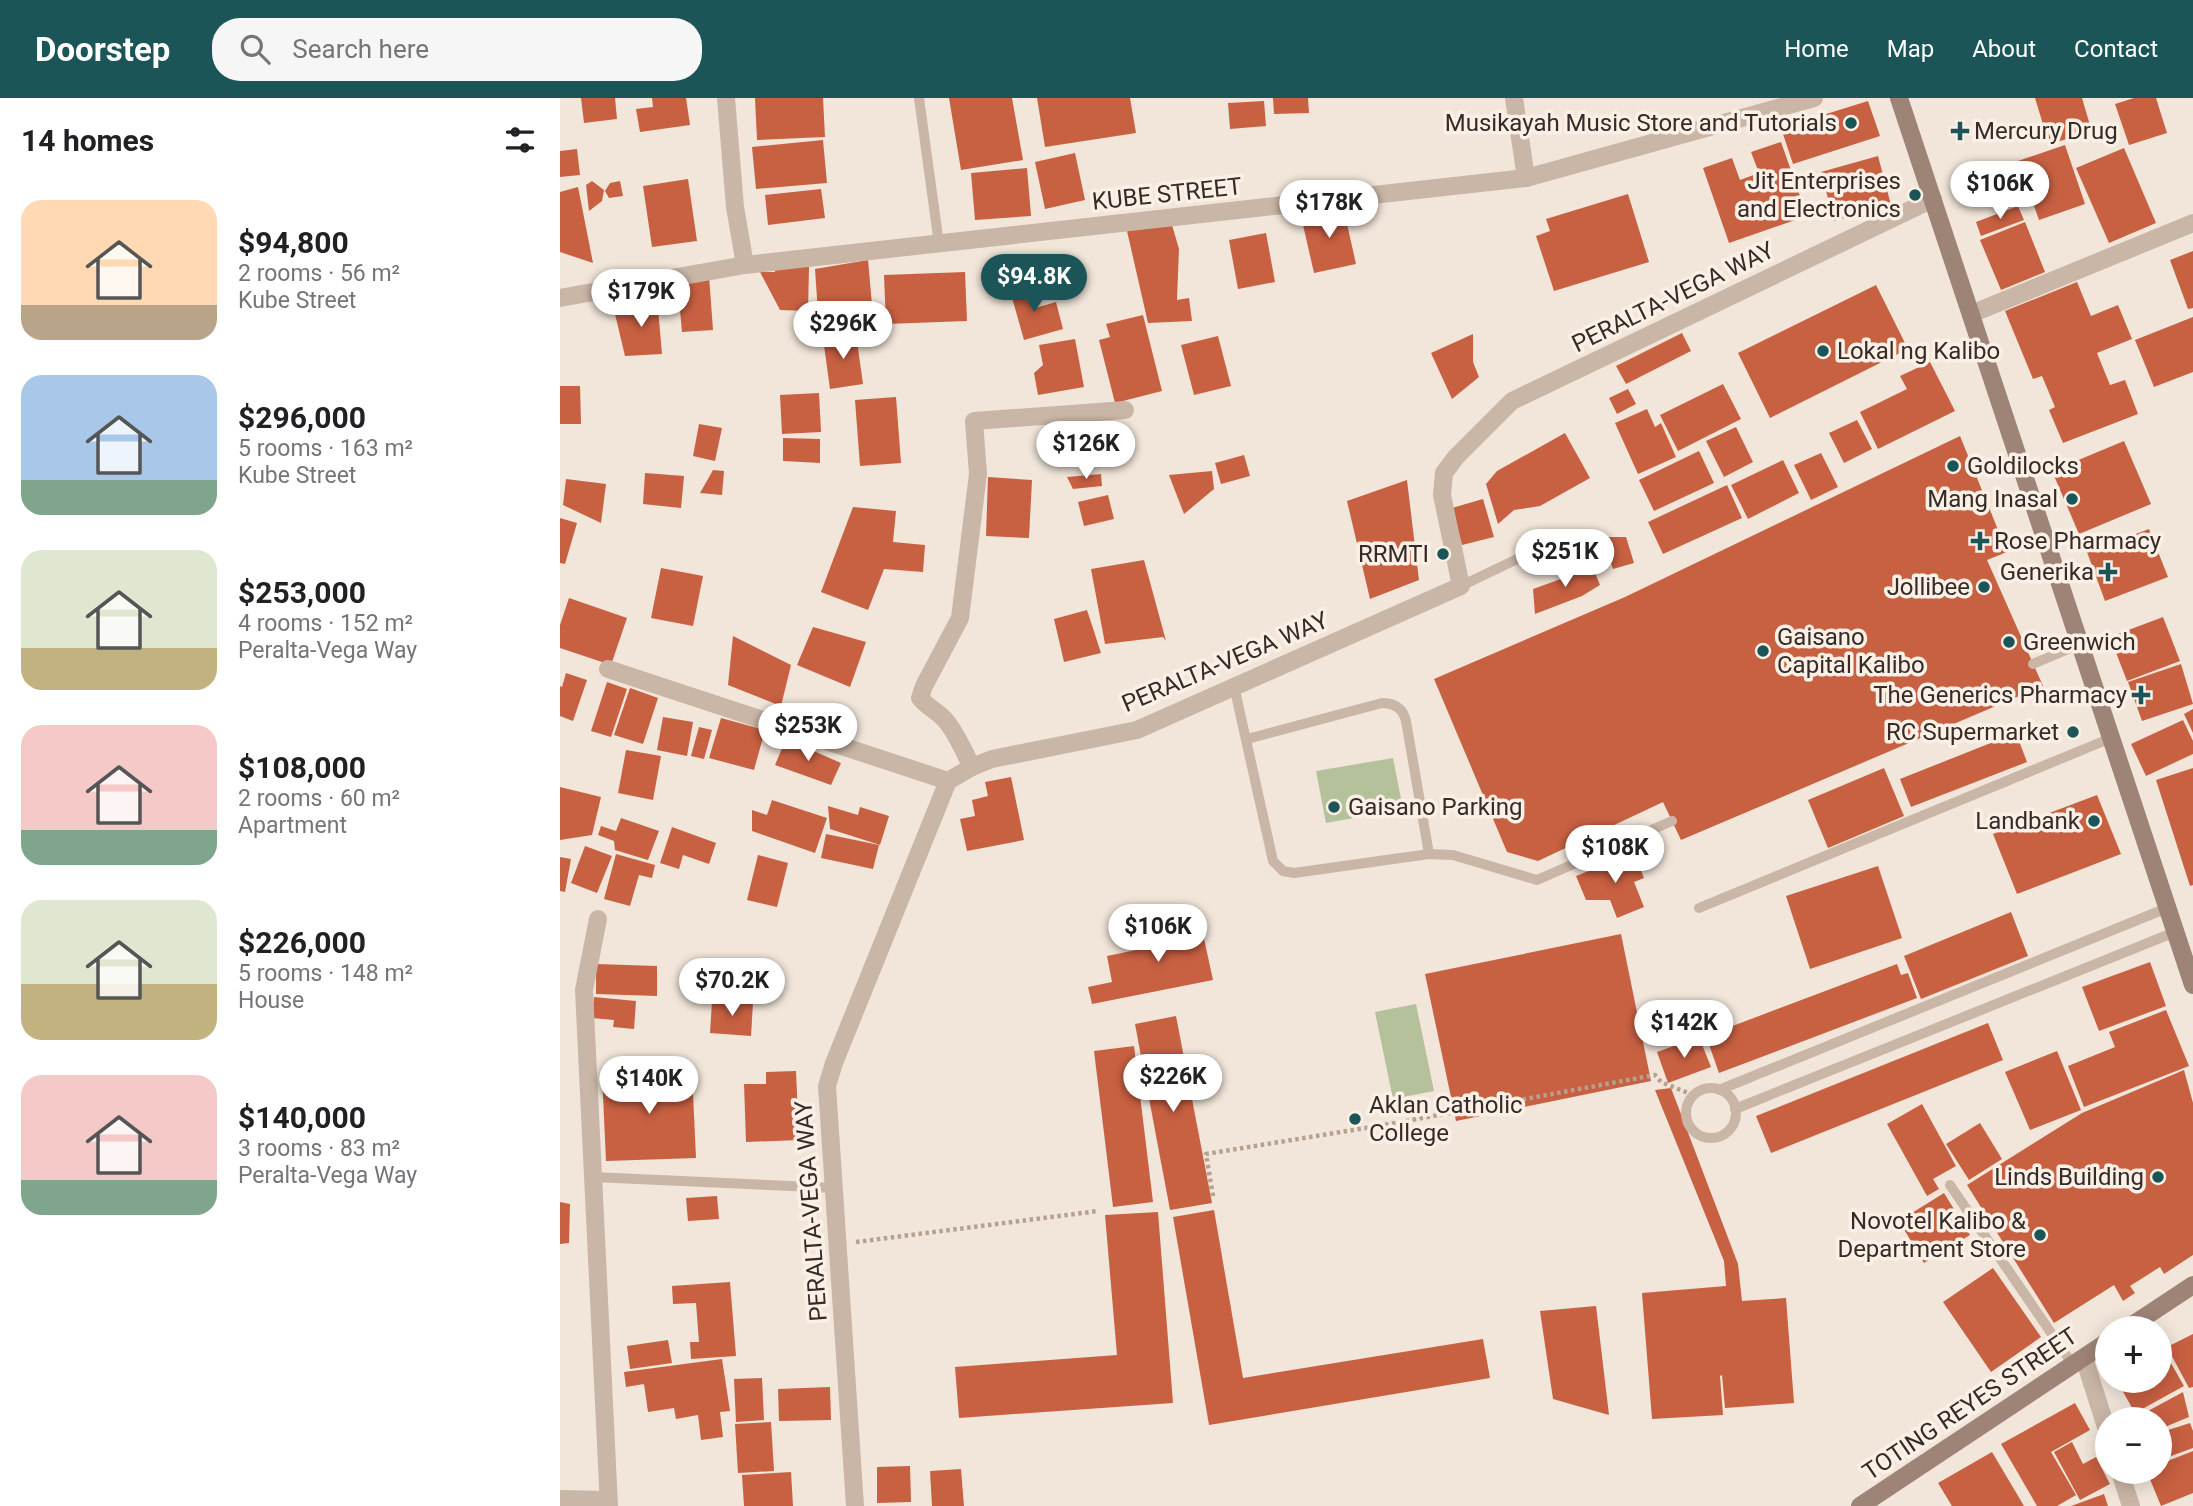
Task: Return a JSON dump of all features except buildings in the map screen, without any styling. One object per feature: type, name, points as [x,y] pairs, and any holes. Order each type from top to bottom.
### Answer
[{"type":"main road","points":[[1903,99],[1933,199],[2193,985]]},
{"type":"main road","points":[[2146,1316],[2193,1285]]},
{"type":"main road","name":"TOTING REYES STREET","points":[[1860,1506],[2095,1350]]},
{"type":"street","points":[[726,98],[735,207],[745,265]]},
{"type":"street","points":[[1514,98],[1526,178]]},
{"type":"street","name":"KUBE STREET","points":[[560,298],[745,265],[1526,178],[1814,98]]},
{"type":"street","name":"PERALTA-VEGA WAY","points":[[855,1506],[827,1086],[948,781],[992,759],[1137,730],[1461,586],[1442,495],[1444,473],[1456,457],[1512,401],[1933,199]]},
{"type":"street","points":[[1971,314],[2193,223]]},
{"type":"street","points":[[972,767],[944,718],[928,708],[920,698],[960,618],[978,474],[974,421],[1125,410]]},
{"type":"street","points":[[608,669],[948,781]]},
{"type":"street","points":[[560,1499],[608,1503],[584,990],[598,919]]},
{"type":"street","points":[[2078,1361],[2097,1407]]},
{"type":"street","points":[[2124,1484],[2131,1506]]},
{"type":"lane","points":[[919,98],[939,244]]},
{"type":"lane","points":[[1461,586],[1561,538]]},
{"type":"lane","points":[[2033,664],[2080,644]]},
{"type":"lane","points":[[1234,687],[1273,861],[1279,869],[1294,873],[1429,854],[1453,855],[1537,880],[1672,821]]},
{"type":"lane","points":[[1247,739],[1382,704],[1395,705],[1406,721],[1429,854]]},
{"type":"lane","points":[[1699,908],[2111,738]]},
{"type":"lane","points":[[1719,1090],[2167,908]]},
{"type":"lane","points":[[1735,1109],[2175,932]]},
{"type":"lane","points":[[1708,1088],[1719,1090],[1730,1097],[1735,1109],[1735,1121],[1724,1134],[1717,1137],[1701,1136],[1694,1131],[1686,1117],[1688,1101],[1693,1095],[1708,1088]]},
{"type":"lane","points":[[593,1177],[834,1188]]},
{"type":"lane","points":[[1950,1185],[2078,1361]]},
{"type":"path","points":[[1213,1196],[1206,1154],[1390,1124],[1655,1075],[1661,1082],[1693,1095]]},
{"type":"path","points":[[838,1244],[1098,1211]]},
{"type":"green space","points":[[1393,758],[1403,809],[1326,823],[1316,771]]},
{"type":"green space","points":[[1416,1004],[1434,1091],[1393,1099],[1375,1012]]},
{"type":"place","name":"Musikayah Music Store and Tutorials","points":[[1851,123]]},
{"type":"place","name":"Mercury Drug","points":[[1960,131]]},
{"type":"place","name":"Jit Enterprises and Electronics","points":[[1915,195]]},
{"type":"place","name":"Lokal ng Kalibo","points":[[1823,351]]},
{"type":"place","name":"Goldilocks","points":[[1953,466]]},
{"type":"place","name":"Mang Inasal","points":[[2072,499]]},
{"type":"place","name":"Rose Pharmacy","points":[[1980,541]]},
{"type":"place","name":"RRMTI","points":[[1443,554]]},
{"type":"place","name":"Generika","points":[[2108,572]]},
{"type":"place","name":"Jollibee","points":[[1984,587]]},
{"type":"place","name":"Greenwich","points":[[2009,642]]},
{"type":"place","name":"Gaisano Capital Kalibo","points":[[1763,651]]},
{"type":"place","name":"The Generics Pharmacy","points":[[2141,695]]},
{"type":"place","name":"RC Supermarket","points":[[2073,732]]},
{"type":"place","name":"Gaisano Parking","points":[[1334,807]]},
{"type":"place","name":"Landbank","points":[[2094,821]]},
{"type":"place","name":"Aklan Catholic College","points":[[1355,1119]]},
{"type":"place","name":"Linds Building","points":[[2158,1177]]},
{"type":"place","name":"Novotel Kalibo & Department Store","points":[[2040,1235]]}]
